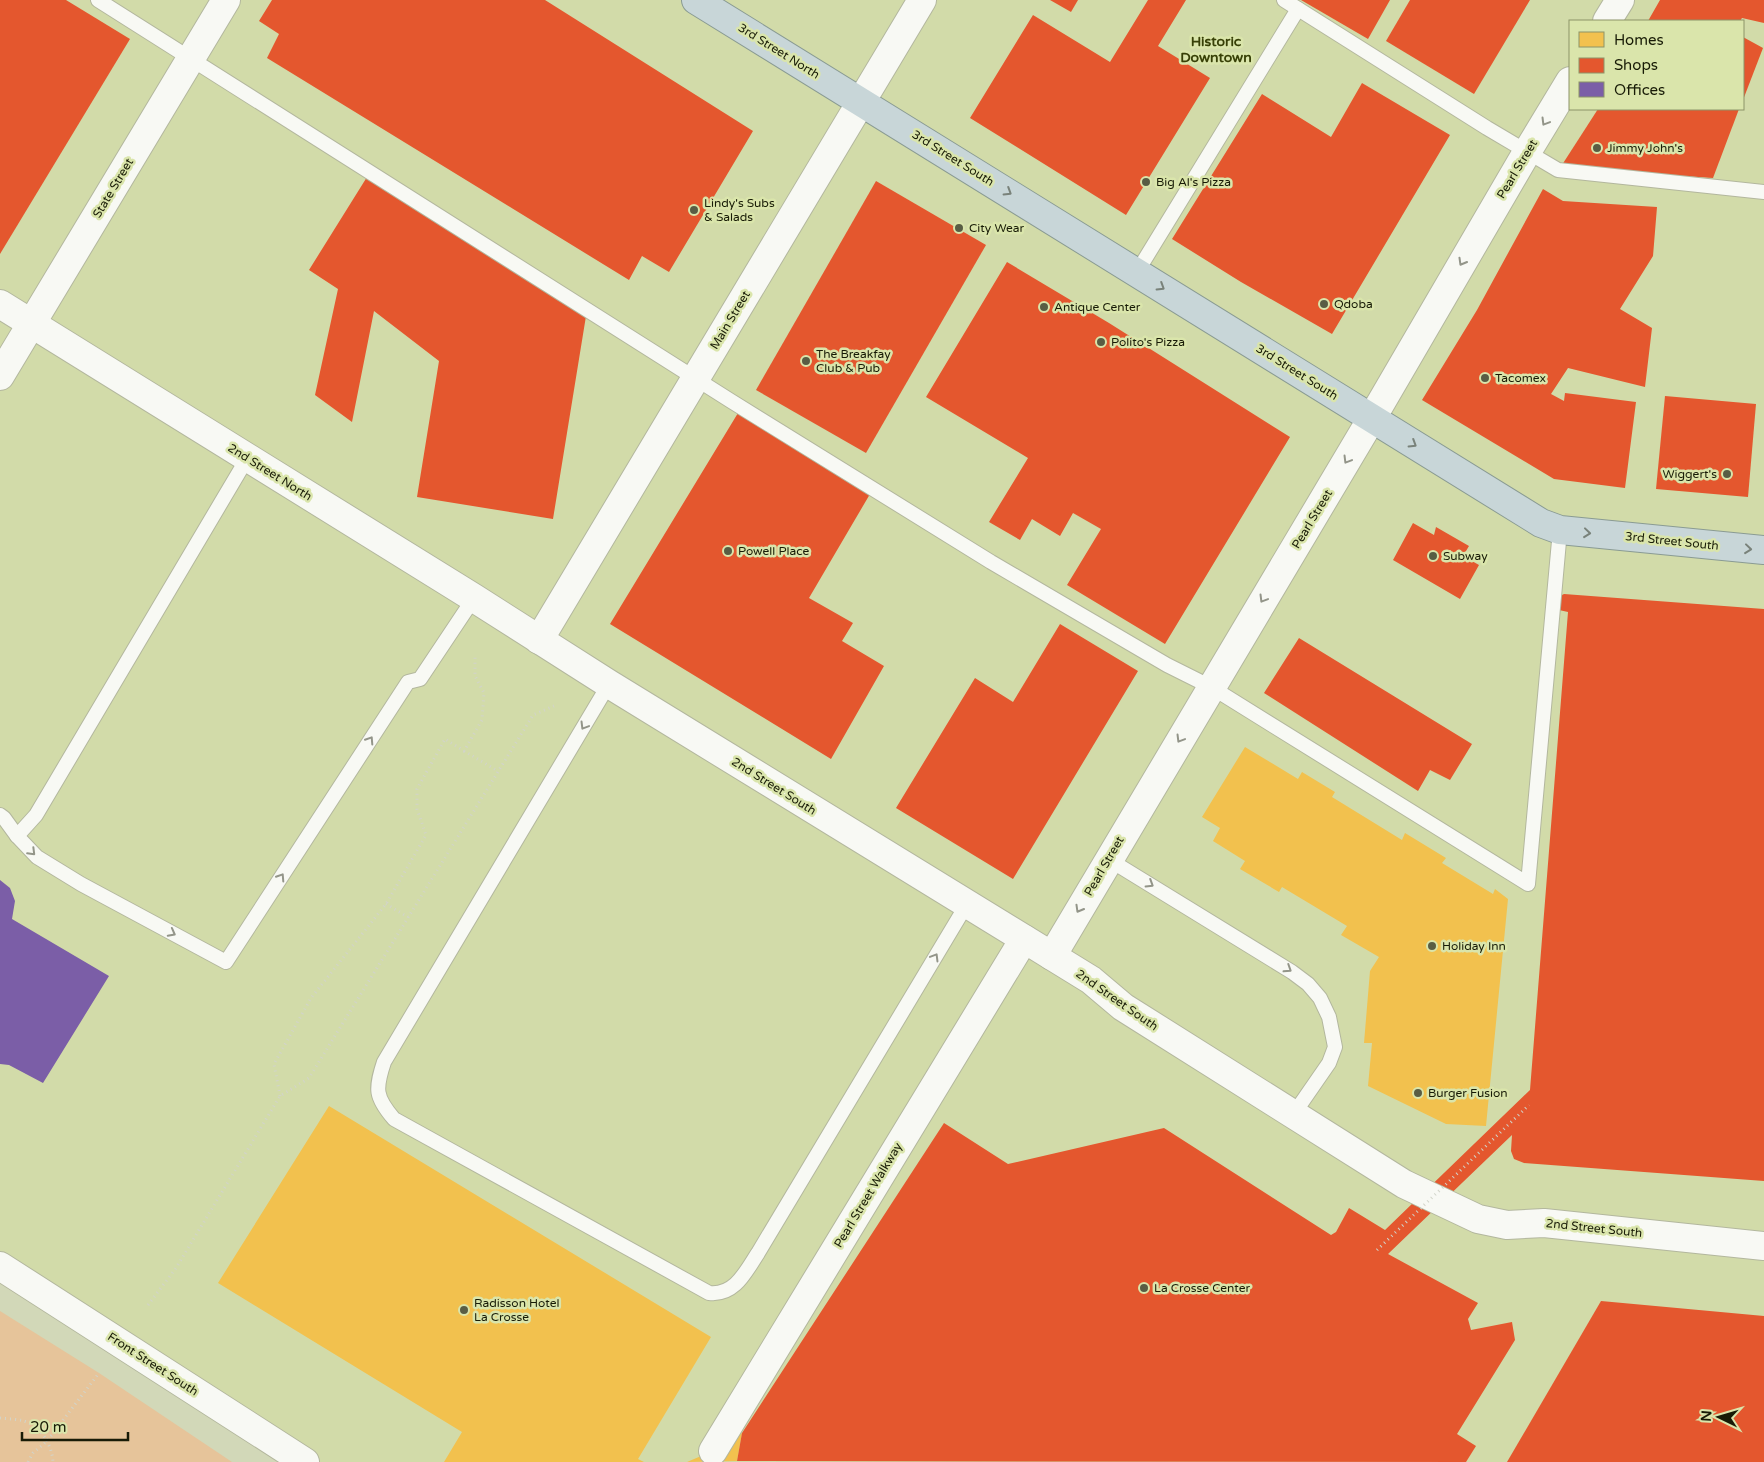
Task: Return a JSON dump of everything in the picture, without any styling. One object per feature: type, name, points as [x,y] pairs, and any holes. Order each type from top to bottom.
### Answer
[{"type":"highway","name":"3rd Street North","points":[[696,0],[862,102]]},
{"type":"highway","name":"3rd Street South","points":[[862,102],[1541,523],[1560,530],[1764,550]]},
{"type":"street","name":"State Street","points":[[0,376],[226,0]]},
{"type":"street","name":"Main Street","points":[[539,640],[922,0]]},
{"type":"street","points":[[1608,20],[1620,0]]},
{"type":"street","name":"Pearl Street","points":[[1052,956],[1569,83]]},
{"type":"street","name":"2nd Street North","points":[[0,304],[539,640]]},
{"type":"street","name":"2nd Street South","points":[[539,640],[1091,980],[1123,1007],[1404,1184],[1478,1219],[1507,1226],[1544,1223],[1764,1246]]},
{"type":"street","name":"Pearl Street Walkway","points":[[712,1451],[1024,940]]},
{"type":"street","name":"Front Street South","points":[[0,1266],[305,1462]]},
{"type":"lane","points":[[98,0],[695,379],[991,562],[1167,665],[1211,687],[1528,884],[1560,530]]},
{"type":"lane","points":[[1284,0],[1558,170],[1764,192]]},
{"type":"lane","points":[[1137,272],[1298,9]]},
{"type":"lane","points":[[17,836],[36,815],[248,458]]},
{"type":"lane","points":[[0,815],[37,857],[81,884],[226,962],[408,682],[420,679],[474,598]]},
{"type":"lane","points":[[609,684],[384,1062],[378,1081],[377,1093],[394,1119],[709,1293],[717,1294],[731,1289],[740,1280],[753,1259],[967,904]]},
{"type":"lane","points":[[1108,859],[1292,972],[1308,984],[1320,998],[1329,1017],[1334,1047],[1329,1063],[1293,1115]]},
{"type":"path","points":[[464,751],[482,720],[484,693],[475,676],[475,657]]},
{"type":"path","points":[[148,1305],[176,1268],[280,1096],[309,1078],[533,714],[554,706]]},
{"type":"path","points":[[280,1096],[274,1064],[311,998],[386,904],[426,835],[417,809],[417,788],[445,739],[498,771]]},
{"type":"path","points":[[386,904],[408,917]]},
{"type":"path","points":[[1377,1250],[1528,1105]]},
{"type":"path","points":[[28,1462],[33,1453],[47,1441],[99,1373]]},
{"type":"path","points":[[0,1418],[25,1422],[38,1430],[47,1441],[53,1454],[54,1462]]},
{"type":"shaded area","points":[[0,0],[1764,0],[1764,1462],[305,1462],[0,1266]]},
{"type":"shaded area","points":[[0,1311],[99,1373],[232,1462],[0,1462]]},
{"type":"building: Homes","name":"Holiday Inn","points":[[1245,747],[1298,779],[1302,772],[1335,792],[1332,797],[1402,840],[1405,833],[1446,858],[1442,863],[1493,894],[1495,889],[1508,899],[1486,1126],[1446,1124],[1368,1086],[1372,1043],[1364,1043],[1370,971],[1379,957],[1341,935],[1347,926],[1282,887],[1279,892],[1240,869],[1245,861],[1213,841],[1220,828],[1202,817]]},
{"type":"building: Homes","name":"Radisson Hotel La Crosse","points":[[329,1106],[711,1337],[638,1459],[644,1462],[444,1462],[462,1432],[218,1283]]},
{"type":"building: Homes","points":[[742,1433],[737,1461],[687,1462],[713,1451]]},
{"type":"building: Shops","points":[[0,0],[66,0],[130,39],[0,254]]},
{"type":"building: Shops","points":[[272,0],[545,0],[753,131],[669,272],[642,256],[629,280],[267,58],[279,34],[259,21]]},
{"type":"building: Shops","points":[[1050,0],[1078,0],[1071,12]]},
{"type":"building: Shops","points":[[1148,0],[1186,0],[1158,46],[1210,78],[1126,215],[970,118],[1033,15],[1110,62]]},
{"type":"building: Shops","points":[[1301,0],[1390,0],[1368,39]]},
{"type":"building: Shops","points":[[1410,0],[1530,0],[1474,94],[1386,41]]},
{"type":"building: Shops","points":[[1660,0],[1764,0],[1764,23],[1742,18],[1741,20],[1649,20]]},
{"type":"building: Shops","points":[[1744,38],[1763,48],[1744,97]]},
{"type":"building: Shops","points":[[1362,83],[1450,135],[1332,334],[1241,282],[1172,239],[1262,94],[1331,137]]},
{"type":"building: Shops","points":[[1597,110],[1739,110],[1713,178],[1560,168]]},
{"type":"building: Shops","points":[[367,177],[586,316],[553,519],[417,497],[439,361],[374,311],[352,422],[315,395],[338,289],[309,270]]},
{"type":"building: Shops","points":[[876,181],[986,245],[866,453],[756,390]]},
{"type":"building: Shops","points":[[1543,189],[1563,201],[1657,207],[1653,256],[1620,309],[1652,328],[1645,387],[1568,368],[1551,394],[1564,401],[1565,393],[1636,402],[1625,488],[1554,479],[1422,400],[1477,310]]},
{"type":"building: Shops","points":[[1007,262],[1109,323],[1290,437],[1165,644],[1067,585],[1101,529],[1073,513],[1060,536],[1032,519],[1020,540],[989,522],[1028,458],[926,397]]},
{"type":"building: Shops","points":[[1665,396],[1756,404],[1748,497],[1656,489]]},
{"type":"building: Shops","name":"Powell Place","points":[[738,413],[870,494],[809,598],[853,623],[842,641],[884,666],[831,759],[610,624]]},
{"type":"building: Shops","points":[[1413,523],[1434,535],[1436,527],[1469,546],[1463,556],[1479,565],[1460,599],[1393,560]]},
{"type":"building: Shops","points":[[1564,594],[1764,609],[1764,1181],[1524,1163],[1514,1159],[1511,1151],[1512,1135],[1388,1254],[1478,1303],[1468,1319],[1471,1330],[1512,1322],[1515,1340],[1457,1434],[1476,1446],[1466,1462],[737,1461],[742,1433],[944,1123],[1008,1164],[1164,1128],[1331,1235],[1336,1232],[1349,1208],[1385,1230],[1530,1090],[1568,612],[1559,610],[1560,596]]},
{"type":"building: Shops","points":[[1060,624],[1138,671],[1013,879],[896,808],[975,678],[1013,702]]},
{"type":"building: Shops","points":[[1299,638],[1472,744],[1450,780],[1430,770],[1418,791],[1264,693]]},
{"type":"building: Shops","points":[[1601,1301],[1764,1316],[1764,1462],[1507,1462]]},
{"type":"building: Offices","points":[[0,880],[10,888],[15,901],[12,919],[109,976],[43,1083],[9,1065],[0,1064]]},
{"type":"place","name":"Jimmy John's","points":[[1597,148]]},
{"type":"place","name":"Big Al's Pizza","points":[[1146,182]]},
{"type":"place","name":"Lindy's Subs & Salads","points":[[694,210]]},
{"type":"place","name":"City Wear","points":[[959,228]]},
{"type":"place","name":"Qdoba","points":[[1324,304]]},
{"type":"place","name":"Antique Center","points":[[1044,307]]},
{"type":"place","name":"Polito's Pizza","points":[[1101,342]]},
{"type":"place","name":"The Breakfay Club & Pub","points":[[806,361]]},
{"type":"place","name":"Tacomex","points":[[1485,378]]},
{"type":"place","name":"Wiggert's","points":[[1727,474]]},
{"type":"place","name":"Powell Place","points":[[728,551]]},
{"type":"place","name":"Subway","points":[[1433,556]]},
{"type":"place","name":"Holiday Inn","points":[[1432,946]]},
{"type":"place","name":"Burger Fusion","points":[[1418,1093]]},
{"type":"place","name":"La Crosse Center","points":[[1144,1288]]},
{"type":"place","name":"Radisson Hotel La Crosse","points":[[464,1310]]},
{"type":"district","name":"Historic Downtown","points":[[1216,49]]}]
